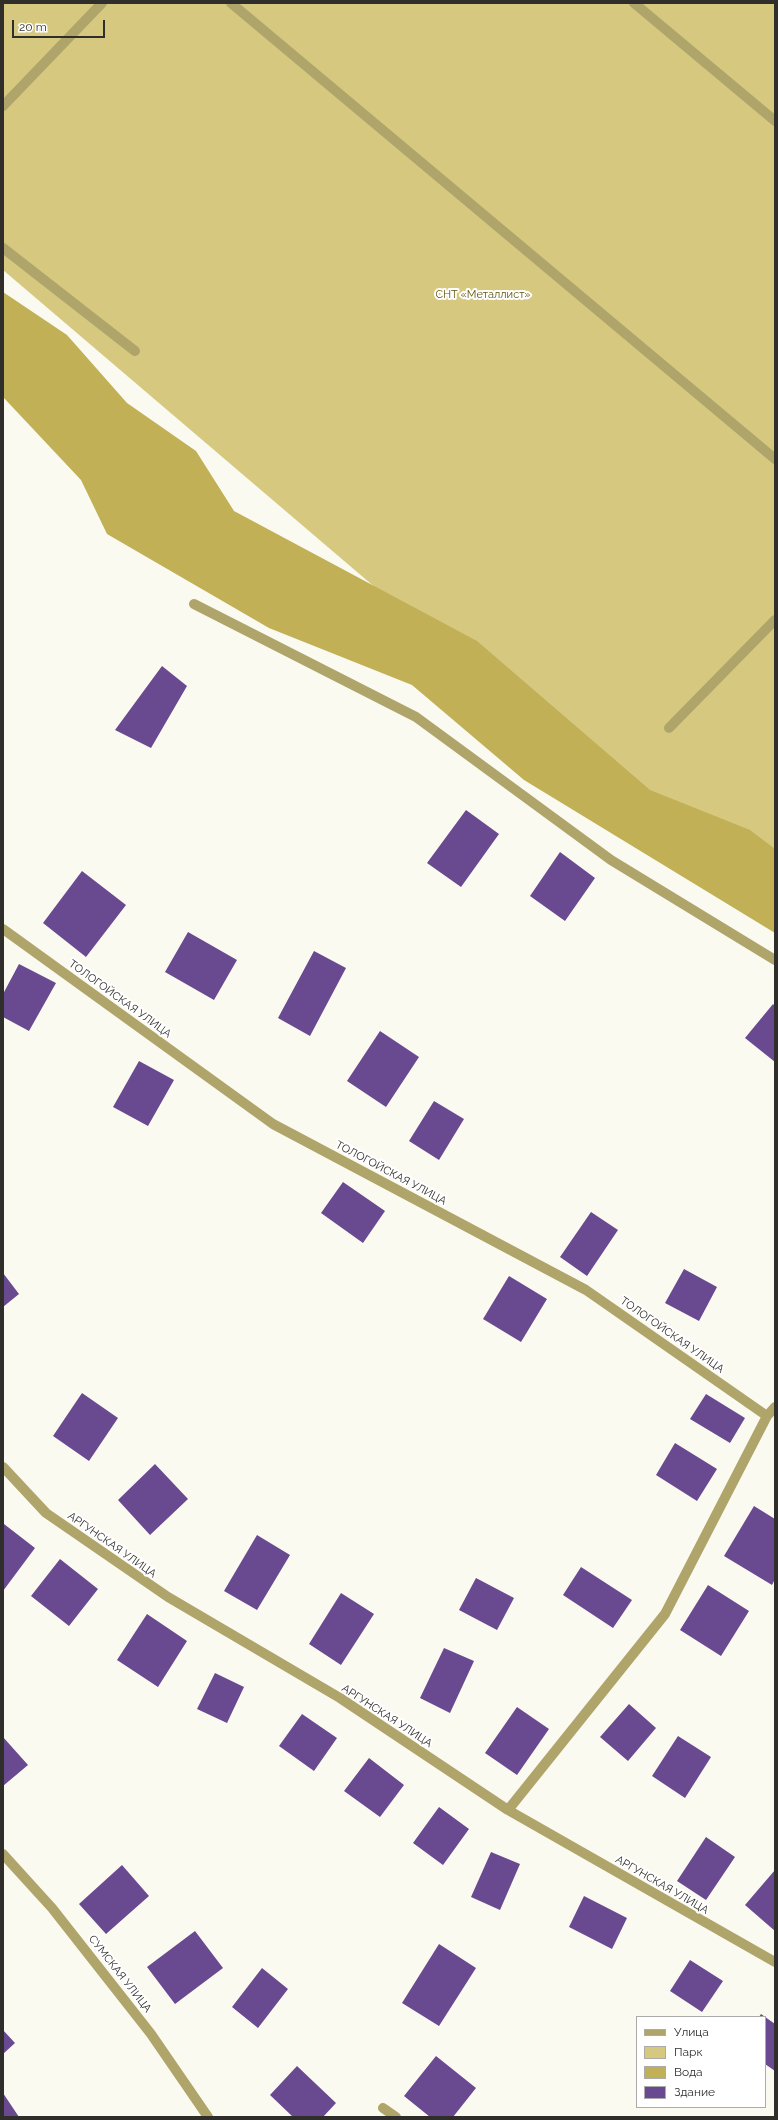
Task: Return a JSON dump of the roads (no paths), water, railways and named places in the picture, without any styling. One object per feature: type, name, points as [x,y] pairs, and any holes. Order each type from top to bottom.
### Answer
[{"type":"street","points":[[3,106],[102,3]]},
{"type":"street","points":[[231,3],[775,459]]},
{"type":"street","points":[[634,3],[775,121]]},
{"type":"street","points":[[3,248],[135,351]]},
{"type":"street","points":[[194,604],[416,717],[611,860],[775,960]]},
{"type":"street","points":[[669,728],[775,620]]},
{"type":"street","name":"ТОЛОГОЙСКАЯ УЛИЦА","points":[[3,929],[273,1124],[586,1290],[767,1416]]},
{"type":"street","points":[[508,1810],[665,1614],[767,1416],[775,1407]]},
{"type":"street","name":"АРГУНСКАЯ УЛИЦА","points":[[3,1466],[46,1514],[168,1597],[340,1698],[508,1810],[775,1962]]},
{"type":"street","name":"СУМСКАЯ УЛИЦА","points":[[3,1854],[52,1908],[151,2034],[208,2117]]},
{"type":"street","points":[[383,2108],[396,2117]]},
{"type":"water","points":[[3,292],[67,335],[127,403],[196,451],[234,511],[477,641],[650,790],[750,830],[775,849],[775,933],[524,780],[412,685],[269,628],[107,534],[81,480],[3,397]]},
{"type":"park label","name":"СНТ «Металлист»","points":[[483,295]]}]
